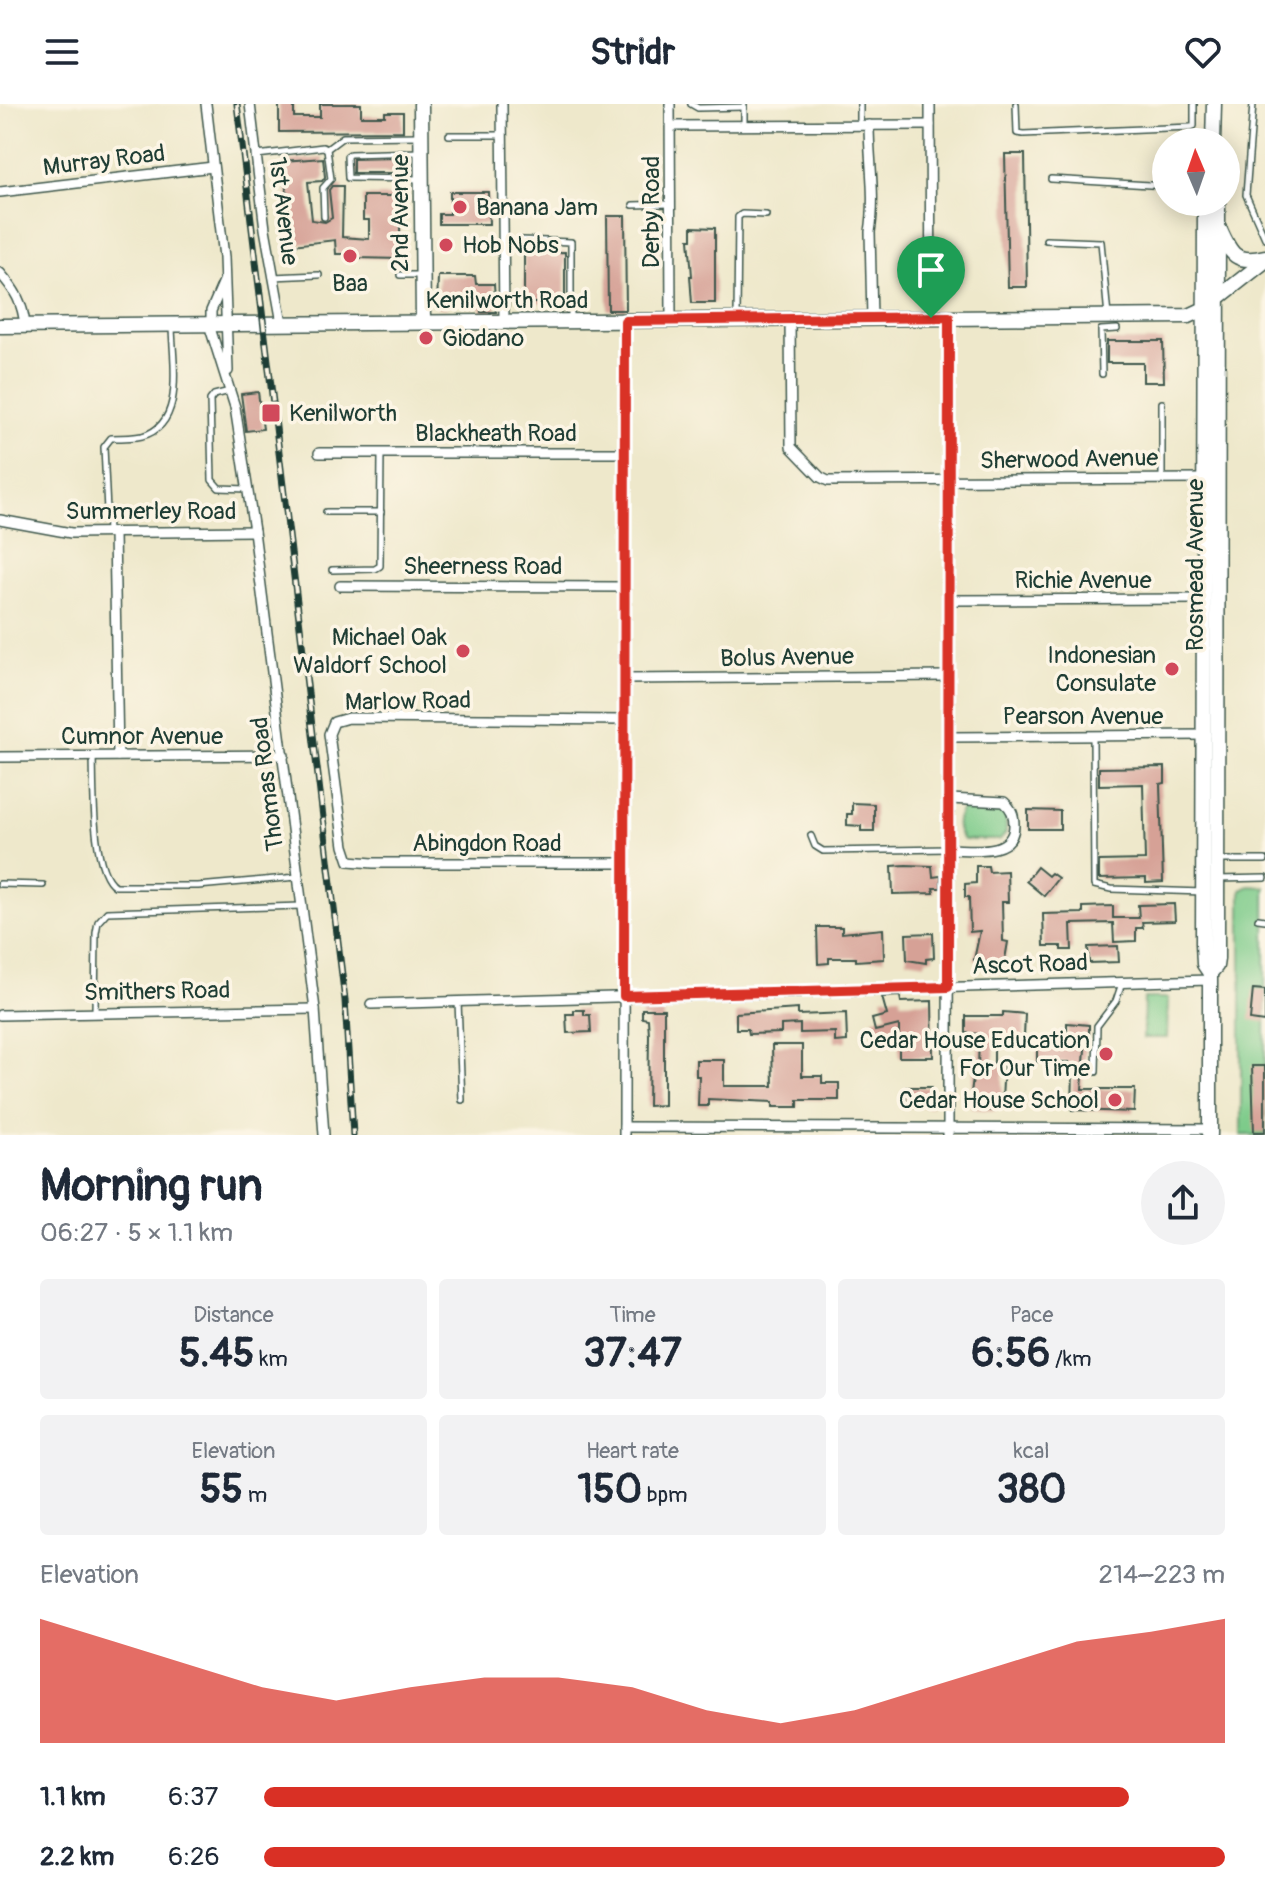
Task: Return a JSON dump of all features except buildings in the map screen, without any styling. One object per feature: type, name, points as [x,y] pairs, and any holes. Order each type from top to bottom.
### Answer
[{"type":"street","name":"Thomas Road","points":[[206,104],[224,257],[230,386],[248,489],[284,755],[315,1009],[324,1135]]},
{"type":"street","name":"1st Avenue","points":[[250,104],[272,277],[282,323]]},
{"type":"street","name":"2nd Avenue","points":[[421,104],[423,322]]},
{"type":"street","points":[[502,104],[504,322]]},
{"type":"street","name":"Derby Road","points":[[670,104],[671,320]]},
{"type":"street","points":[[930,104],[931,318]]},
{"type":"street","points":[[1213,128],[1214,104]]},
{"type":"street","points":[[864,125],[872,176],[874,218],[870,232],[872,318]]},
{"type":"street","points":[[671,126],[930,125]]},
{"type":"street","name":"Murray Road","points":[[0,192],[213,167]]},
{"type":"street","name":"Rosmead Avenue","points":[[1205,216],[1203,479],[1210,599]]},
{"type":"street","name":"Rosmead Avenue","points":[[1210,1132],[1210,977],[1217,959],[1208,883],[1218,216]]},
{"type":"street","points":[[1218,226],[1235,256],[1245,260],[1265,259]]},
{"type":"street","points":[[1204,309],[1265,259]]},
{"type":"street","points":[[0,273],[14,288],[25,326]]},
{"type":"street","points":[[210,324],[211,311],[224,281]]},
{"type":"street","name":"Kenilworth Road","points":[[0,326],[949,317],[1106,321],[1189,316],[1204,309]]},
{"type":"street","points":[[948,1132],[949,317]]},
{"type":"street","name":"Sherwood Avenue","points":[[790,318],[791,444],[794,452],[828,481],[1203,479]]},
{"type":"street","points":[[625,321],[624,1131],[1210,1132]]},
{"type":"street","name":"Thomas Road","points":[[210,324],[230,386]]},
{"type":"street","name":"Blackheath Road","points":[[319,453],[625,453]]},
{"type":"street","name":"Summerley Road","points":[[0,520],[55,531],[254,531]]},
{"type":"street","points":[[111,533],[118,756]]},
{"type":"street","name":"Sheerness Road","points":[[340,586],[625,587]]},
{"type":"street","name":"Richie Avenue","points":[[949,600],[1210,599]]},
{"type":"street","name":"Bolus Avenue","points":[[625,679],[949,676]]},
{"type":"street","name":"Marlow Road","points":[[349,861],[344,846],[329,734],[330,727],[339,718],[625,720]]},
{"type":"street","name":"Pearson Avenue","points":[[949,737],[1209,735]]},
{"type":"street","name":"Cumnor Avenue","points":[[0,757],[284,755]]},
{"type":"street","points":[[949,849],[1002,846],[1013,837],[1014,831],[1012,810],[1004,802],[950,799]]},
{"type":"street","name":"Abingdon Road","points":[[349,861],[624,863]]},
{"type":"street","name":"Ascot Road","points":[[371,1004],[1210,977]]},
{"type":"street","name":"Smithers Road","points":[[0,1015],[315,1009]]},
{"type":"lane","points":[[691,104],[698,108],[744,106],[744,126]]},
{"type":"lane","points":[[860,104],[864,125]]},
{"type":"lane","points":[[1016,104],[1017,133],[1023,134],[1191,127],[1194,126],[1194,104]]},
{"type":"lane","points":[[1253,104],[1246,195],[1265,238]]},
{"type":"lane","points":[[449,135],[503,135]]},
{"type":"lane","points":[[327,149],[343,137],[422,136]]},
{"type":"lane","points":[[257,155],[327,149]]},
{"type":"lane","points":[[324,217],[323,188],[331,179],[327,149]]},
{"type":"lane","points":[[422,152],[347,156],[348,179],[422,179]]},
{"type":"lane","points":[[1051,179],[1152,185]]},
{"type":"lane","points":[[633,205],[671,204]]},
{"type":"lane","points":[[737,319],[738,217],[742,214],[766,215]]},
{"type":"lane","points":[[522,240],[571,242],[571,321]]},
{"type":"lane","points":[[1046,240],[1101,242],[1106,321],[1101,332],[1102,374]]},
{"type":"lane","points":[[272,277],[319,275]]},
{"type":"lane","points":[[400,275],[422,275]]},
{"type":"lane","points":[[1106,321],[1117,329]]},
{"type":"lane","points":[[111,533],[104,447],[111,438],[146,435],[167,418],[172,403],[172,324]]},
{"type":"lane","points":[[230,386],[210,400],[212,480],[219,488],[248,489]]},
{"type":"lane","points":[[1162,403],[1162,477]]},
{"type":"lane","points":[[332,570],[375,569],[380,566],[381,453]]},
{"type":"lane","points":[[326,512],[381,512]]},
{"type":"lane","points":[[1094,736],[1094,885],[1111,889],[1265,878]]},
{"type":"lane","points":[[93,756],[103,872],[115,886],[198,886],[298,876]]},
{"type":"lane","points":[[811,836],[815,846],[823,851],[949,849]]},
{"type":"lane","points":[[1210,860],[1265,860]]},
{"type":"lane","points":[[0,884],[43,885]]},
{"type":"lane","points":[[95,1012],[96,933],[98,922],[107,912],[302,906]]},
{"type":"lane","points":[[1096,1072],[1097,1026],[1116,1001],[1122,982]]},
{"type":"lane","points":[[458,1001],[462,1100]]},
{"type":"green space","points":[[963,807],[999,807],[1006,816],[1006,833],[1000,840],[963,840],[957,824]]},
{"type":"green space","points":[[1249,886],[1265,887],[1265,1135],[1241,1135],[1241,890]]},
{"type":"green space","points":[[1144,998],[1168,998],[1167,1038],[1143,1038]]},
{"type":"railway","points":[[237,104],[345,1000],[353,1135]]},
{"type":"place","name":"Banana Jam","points":[[460,207]]},
{"type":"place","name":"Hob Nobs","points":[[446,245]]},
{"type":"place","name":"Baa","points":[[350,256]]},
{"type":"place","name":"Giodano","points":[[426,338]]},
{"type":"place","name":"Kenilworth","points":[[271,413]]},
{"type":"place","name":"Michael Oak Waldorf School","points":[[463,651]]},
{"type":"place","name":"Indonesian Consulate","points":[[1172,669]]},
{"type":"place","name":"Cedar House Education For Our Time","points":[[1106,1054]]},
{"type":"place","name":"Cedar House School","points":[[1115,1100]]},
{"type":"route","points":[[949,317],[948,987],[624,996],[625,321],[931,318],[949,317]]}]
